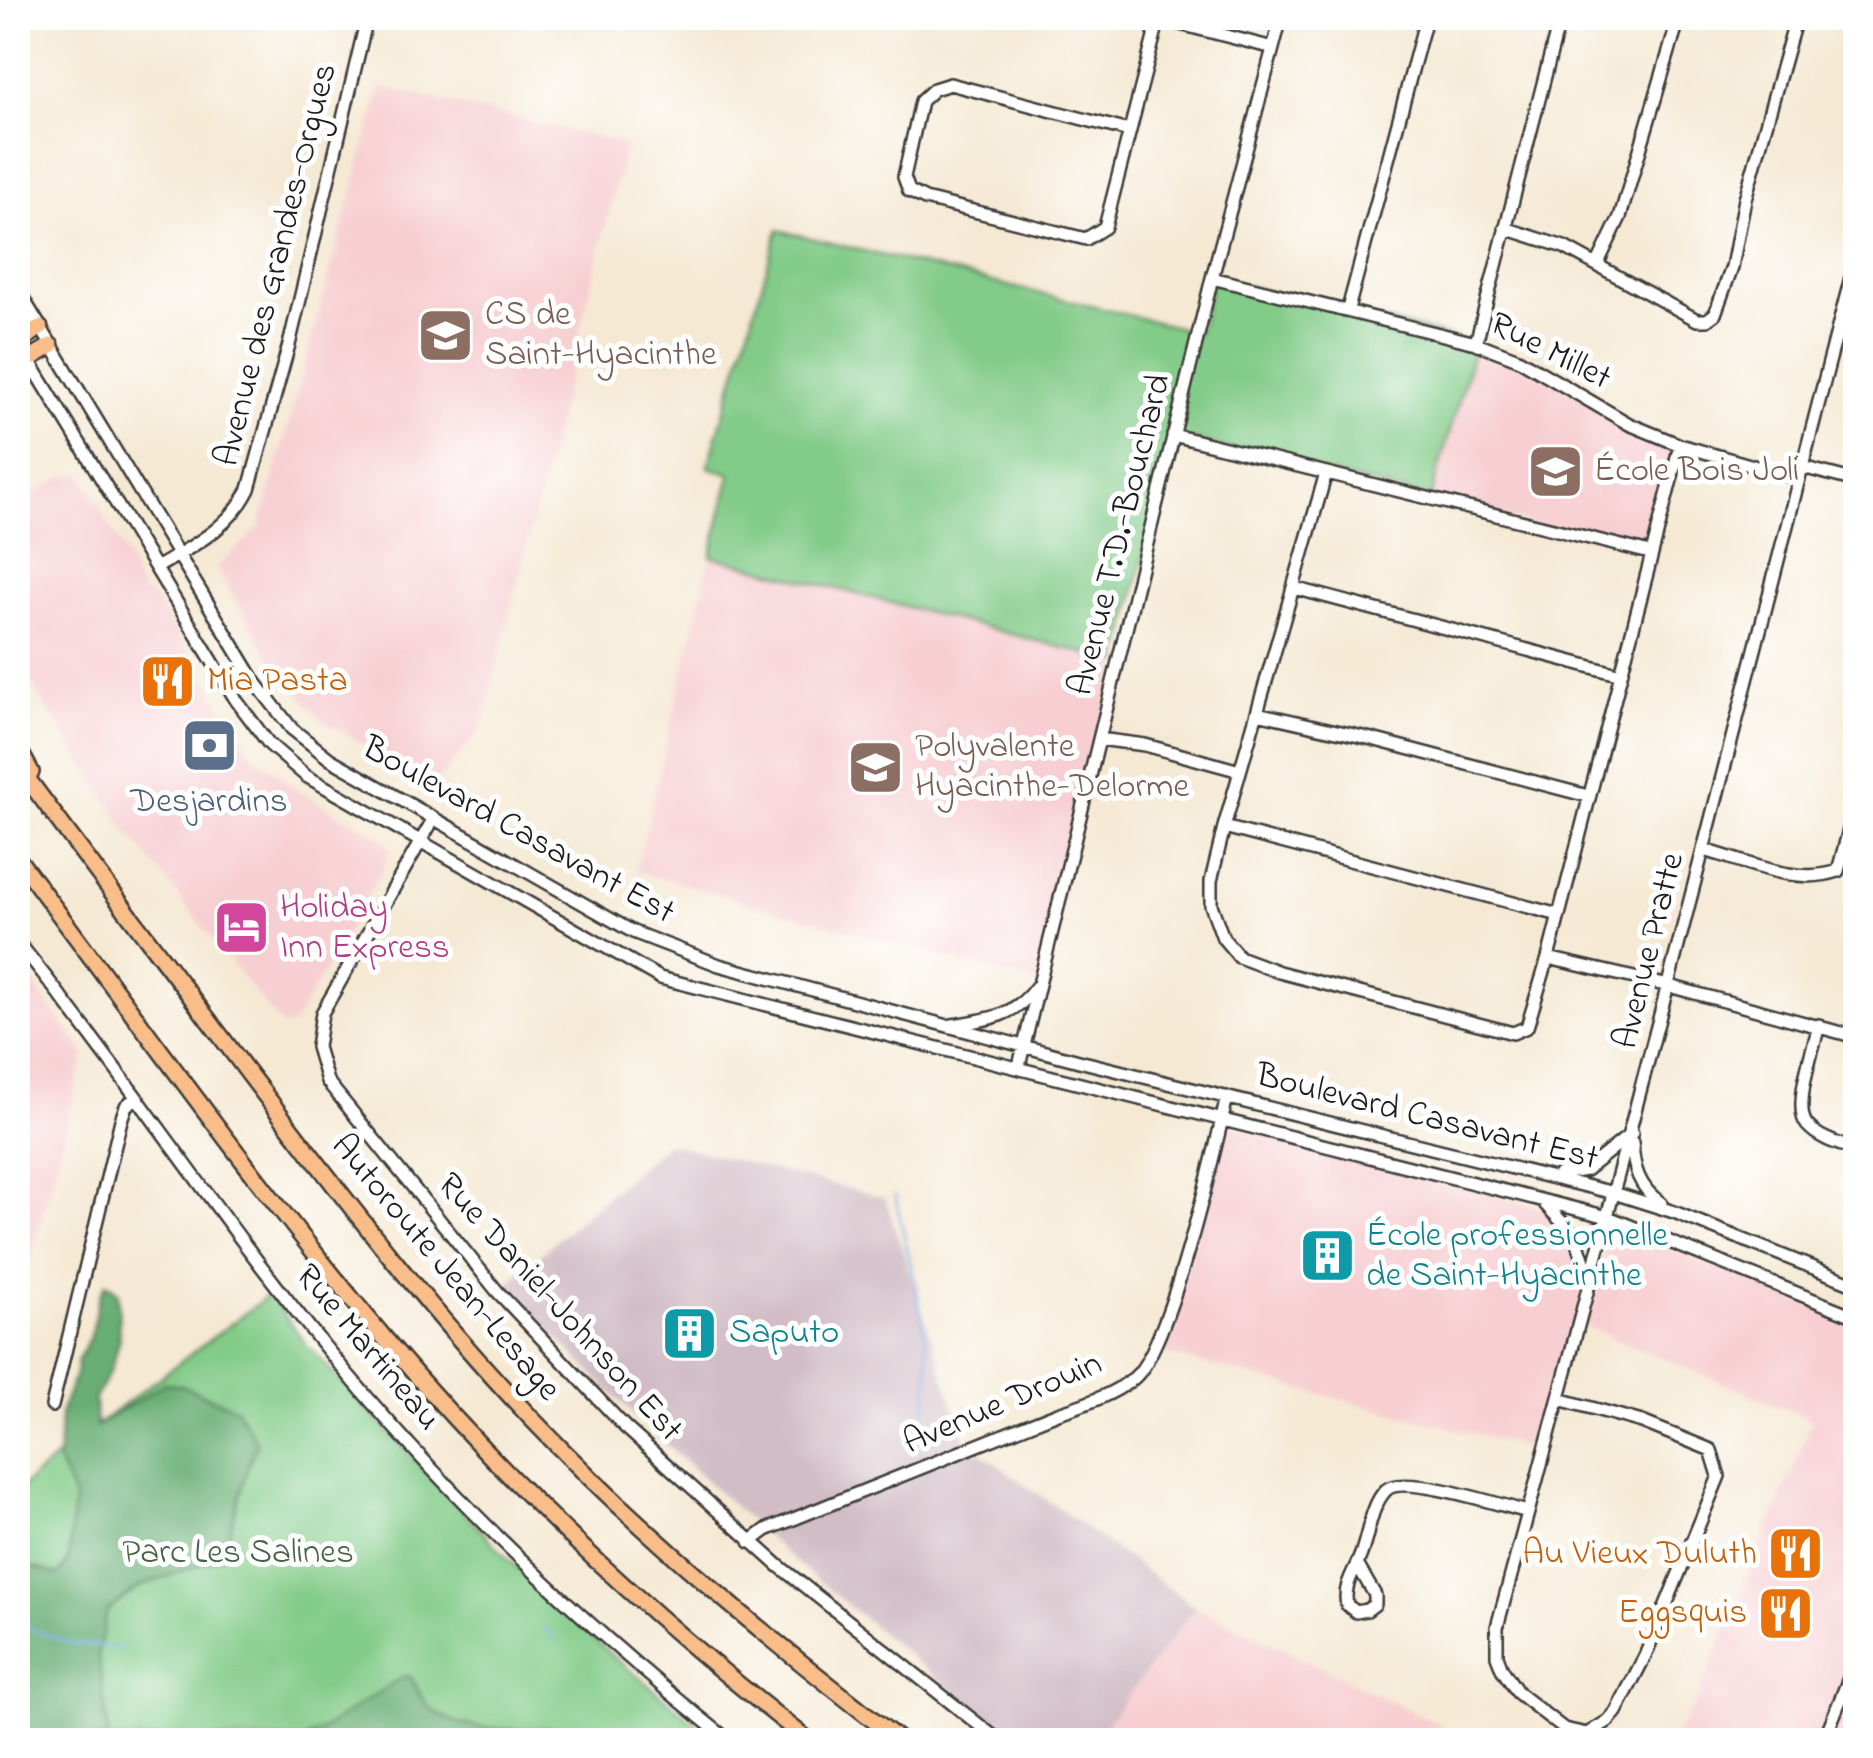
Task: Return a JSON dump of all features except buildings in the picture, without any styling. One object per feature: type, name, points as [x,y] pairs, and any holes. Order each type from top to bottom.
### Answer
[{"type":"highway","points":[[18,342],[40,328]]},
{"type":"highway","points":[[23,363],[52,346]]},
{"type":"highway","points":[[18,748],[69,836]]},
{"type":"highway","name":"Autoroute Jean-Lesage","points":[[18,766],[355,1214],[490,1374],[668,1552],[899,1740]]},
{"type":"highway","points":[[18,859],[315,1252],[413,1372],[498,1463],[616,1579],[808,1740]]},
{"type":"street","name":"Avenue des Grandes-Orgues","points":[[156,568],[226,523],[242,503],[255,473],[367,18]]},
{"type":"street","points":[[1129,131],[950,84],[934,88],[921,101],[904,177],[909,190],[925,200],[1086,239],[1104,227],[1129,131],[1158,18],[1273,48]]},
{"type":"street","name":"Avenue T.D.-Bouchard","points":[[1019,1066],[1212,278],[1281,18]]},
{"type":"street","points":[[1348,309],[1426,18]]},
{"type":"street","points":[[1476,343],[1560,18]]},
{"type":"street","points":[[1596,265],[1620,217],[1679,18]]},
{"type":"street","points":[[1506,228],[1564,247],[1697,320],[1707,320],[1715,314],[1732,267],[1745,199],[1796,18]]},
{"type":"street","name":"Avenue Pratte","points":[[1558,1399],[1642,1422],[1711,1450],[1719,1476],[1645,1656],[1608,1721],[1587,1734],[1564,1728],[1518,1693],[1502,1669],[1497,1627],[1528,1512],[1558,1399],[1590,1280],[1632,1133],[1856,258]]},
{"type":"street","name":"Rue Millet","points":[[1212,278],[1476,343],[1518,359],[1629,424],[1680,444],[1800,473],[1856,481]]},
{"type":"street","name":"Boulevard Casavant Est","points":[[18,290],[261,691],[292,729],[330,759],[634,932],[719,965],[947,1026],[1549,1175],[1674,1212],[1856,1285]]},
{"type":"street","name":"Boulevard Casavant Est","points":[[18,342],[23,363],[236,700],[269,744],[315,782],[660,978],[1608,1216],[1856,1317]]},
{"type":"street","points":[[1173,435],[1650,553]]},
{"type":"street","points":[[1326,473],[1224,827],[1211,881],[1211,905],[1223,938],[1240,957],[1279,972],[1514,1033],[1528,1027],[1548,958],[1680,444]]},
{"type":"street","points":[[1294,588],[1618,674]]},
{"type":"street","points":[[1257,713],[1588,796]]},
{"type":"street","points":[[1099,739],[1145,745],[1240,771]]},
{"type":"street","points":[[1704,850],[1819,878],[1838,871],[1856,803]]},
{"type":"street","name":"Rue Daniel-Johnson Est","points":[[434,818],[322,1013],[317,1046],[324,1075],[411,1188],[526,1324],[634,1436],[750,1542],[998,1740]]},
{"type":"street","points":[[1224,827],[1559,915]]},
{"type":"street","name":"Rue Martineau","points":[[18,942],[314,1334],[414,1447],[556,1592],[728,1740]]},
{"type":"street","points":[[1548,958],[1856,1037]]},
{"type":"street","points":[[947,1026],[1000,1018],[1020,1006],[1039,984]]},
{"type":"street","points":[[1819,1026],[1803,1090],[1802,1113],[1805,1123],[1822,1137],[1856,1150]]},
{"type":"street","name":"Boulevard Casavant Est","points":[[1222,1119],[1227,1097]]},
{"type":"street","points":[[52,1406],[121,1120],[126,1106],[136,1098]]},
{"type":"street","name":"Avenue Drouin","points":[[750,1542],[761,1532],[1058,1412],[1088,1404],[1135,1377],[1155,1350],[1168,1315],[1222,1119]]},
{"type":"street","points":[[1549,1175],[1586,1170],[1632,1133]]},
{"type":"street","points":[[1632,1133],[1632,1157],[1642,1186],[1674,1212]]},
{"type":"street","points":[[1544,1202],[1576,1237],[1590,1280]]},
{"type":"street","points":[[1358,1566],[1375,1508],[1386,1490],[1396,1484],[1420,1485],[1528,1512]]},
{"type":"street","points":[[1824,1740],[1856,1660]]},
{"type":"shaded area","name":"CS de Saint-Hyacinthe","points":[[381,87],[626,144],[481,730],[434,784],[323,721],[278,670],[216,568],[260,527]]},
{"type":"shaded area","name":"École Bois Joli","points":[[1476,343],[1680,445],[1650,553],[1430,498]]},
{"type":"shaded area","points":[[82,474],[142,593],[153,597],[251,753],[302,793],[384,839],[390,851],[293,1025],[282,1027],[128,832],[18,663],[18,504],[66,475]]},
{"type":"shaded area","name":"Polyvalente Hyacinthe-Delorme","points":[[711,556],[1118,662],[1039,984],[636,871]]},
{"type":"shaded area","points":[[18,964],[85,1054],[18,1306]]},
{"type":"shaded area","points":[[1226,1125],[1533,1206],[1551,1215],[1575,1248],[1586,1283],[1540,1451],[1163,1353]]},
{"type":"shaded area","points":[[667,1143],[885,1198],[966,1442],[1195,1607],[1094,1740],[1012,1740],[795,1562],[614,1396],[506,1285]]},
{"type":"shaded area","points":[[1613,1225],[1855,1323],[1855,1740],[1671,1740],[1693,1708],[1813,1420],[1585,1326]]},
{"type":"shaded area","points":[[1195,1607],[1439,1724],[1456,1740],[1094,1740]]},
{"type":"green space","points":[[778,230],[1198,332],[1212,278],[1476,343],[1430,498],[1173,436],[1118,662],[711,556],[731,474],[708,467]]},
{"type":"green space","points":[[106,1283],[118,1292],[119,1342],[111,1369],[95,1399],[96,1427],[164,1383],[183,1386],[236,1408],[257,1443],[220,1557],[139,1587],[107,1611],[98,1653],[109,1740],[18,1740],[18,1563],[59,1575],[68,1561],[74,1498],[58,1461],[60,1414]]},
{"type":"green space","name":"Parc Les Salines","points":[[269,1295],[307,1345],[509,1560],[609,1653],[716,1740],[18,1740],[18,1490],[73,1443]]},
{"type":"green space","points":[[404,1676],[411,1677],[426,1704],[452,1720],[487,1728],[554,1728],[563,1740],[306,1740]]},
{"type":"waterway","points":[[895,1195],[924,1331],[926,1410]]},
{"type":"waterway","points":[[18,1624],[68,1643],[121,1648]]},
{"type":"waterway","points":[[543,1630],[550,1631],[553,1641]]},
{"type":"place","name":"CS de Saint-Hyacinthe","points":[[446,335]]},
{"type":"place","name":"École Bois Joli","points":[[1555,471]]},
{"type":"place","name":"Mia Pasta","points":[[168,681]]},
{"type":"place","name":"Desjardins","points":[[209,746]]},
{"type":"place","name":"Polyvalente Hyacinthe-Delorme","points":[[876,767]]},
{"type":"place","name":"Holiday Inn Express","points":[[241,928]]},
{"type":"place","name":"École professionnelle de Saint-Hyacinthe","points":[[1327,1256]]},
{"type":"place","name":"Saputo","points":[[690,1333]]},
{"type":"place","name":"Au Vieux Duluth","points":[[1796,1554]]},
{"type":"place","name":"Eggsquis","points":[[1786,1613]]}]
